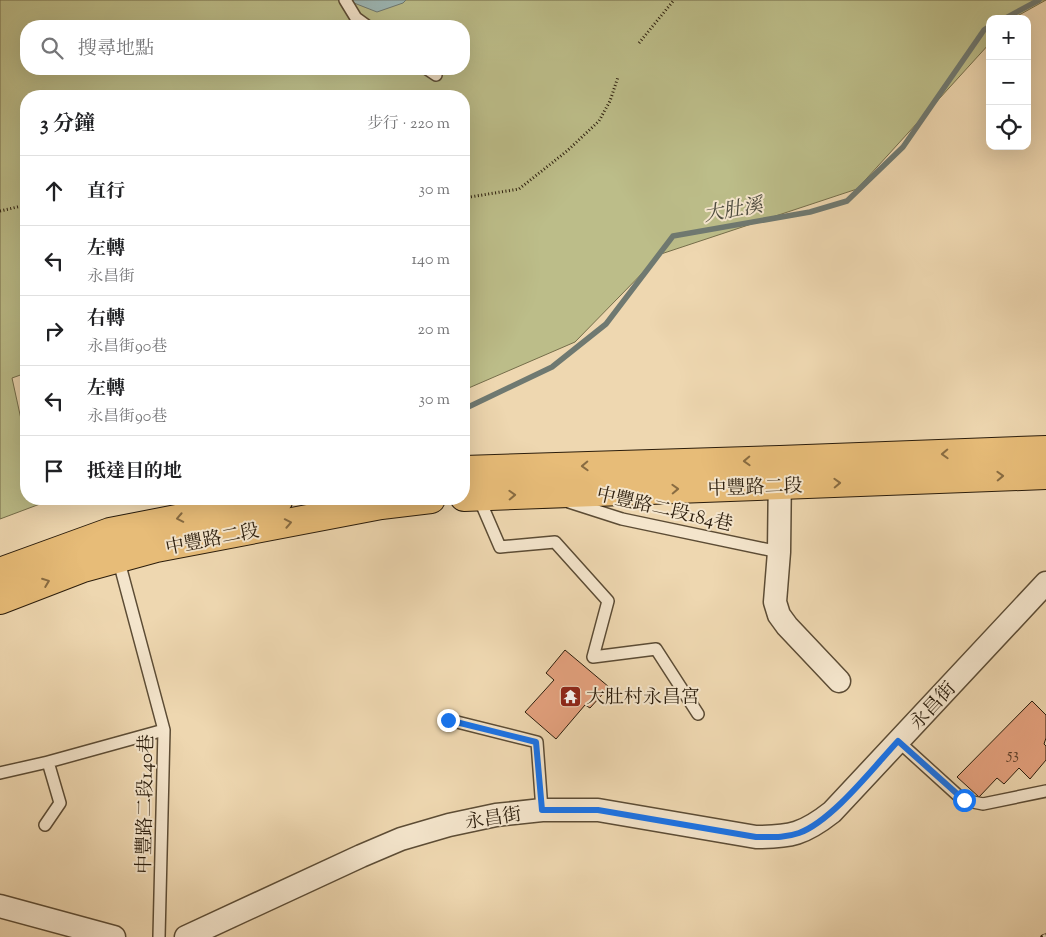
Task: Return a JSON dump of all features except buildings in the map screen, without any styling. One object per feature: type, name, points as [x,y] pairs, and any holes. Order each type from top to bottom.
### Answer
[{"type":"main road","name":"中豐路二段","points":[[471,497],[544,493],[1046,450]]},
{"type":"main road","name":"中豐路二段","points":[[470,470],[1046,475]]},
{"type":"main road","name":"中豐路二段","points":[[0,572],[110,532],[264,511],[381,505]]},
{"type":"main road","name":"中豐路二段","points":[[0,600],[83,568],[156,548],[264,511]]},
{"type":"street","points":[[780,473],[779,552],[775,602],[779,615],[787,626],[839,681]]},
{"type":"street","name":"永昌街","points":[[186,937],[401,839],[449,825],[496,815],[542,810],[598,810],[756,837],[781,837],[798,833],[814,826],[832,812],[1046,583]]},
{"type":"street","points":[[0,906],[114,937]]},
{"type":"lane","points":[[344,0],[359,20]]},
{"type":"lane","name":"中豐路二段184巷","points":[[544,493],[622,519],[779,552]]},
{"type":"lane","points":[[471,497],[500,547],[555,542],[608,601],[593,657],[656,649],[698,714]]},
{"type":"lane","name":"中豐路二段140巷","points":[[118,558],[164,730],[159,937]]},
{"type":"lane","points":[[448,720],[536,742],[542,810]]},
{"type":"lane","points":[[0,773],[48,762],[164,730]]},
{"type":"lane","points":[[898,741],[964,800],[983,804],[1046,791]]},
{"type":"lane","points":[[45,824],[60,803],[48,762]]},
{"type":"path","points":[[639,43],[674,0]]},
{"type":"path","points":[[470,197],[519,189],[567,151],[599,121],[610,100],[618,77]]},
{"type":"path","points":[[0,211],[20,206]]},
{"type":"green space","points":[[0,0],[1046,0],[1019,15],[986,15],[986,47],[857,189],[661,254],[575,342],[470,387],[470,90],[20,90],[20,375],[12,378],[20,415],[20,505],[37,505],[0,519]]},
{"type":"water","points":[[353,0],[406,0],[403,3],[377,12],[354,3]]},
{"type":"waterway","name":"大肚溪","points":[[1011,15],[1039,0]]},
{"type":"waterway","name":"大肚溪","points":[[470,406],[552,367],[606,324],[673,236],[810,212],[847,201],[903,147],[986,29]]},
{"type":"place","name":"大肚村永昌宮","points":[[570,696]]},
{"type":"route","points":[[448,720],[536,742],[542,810],[598,810],[756,837],[781,837],[798,833],[814,826],[832,812],[898,741],[948,788],[964,800]]}]
